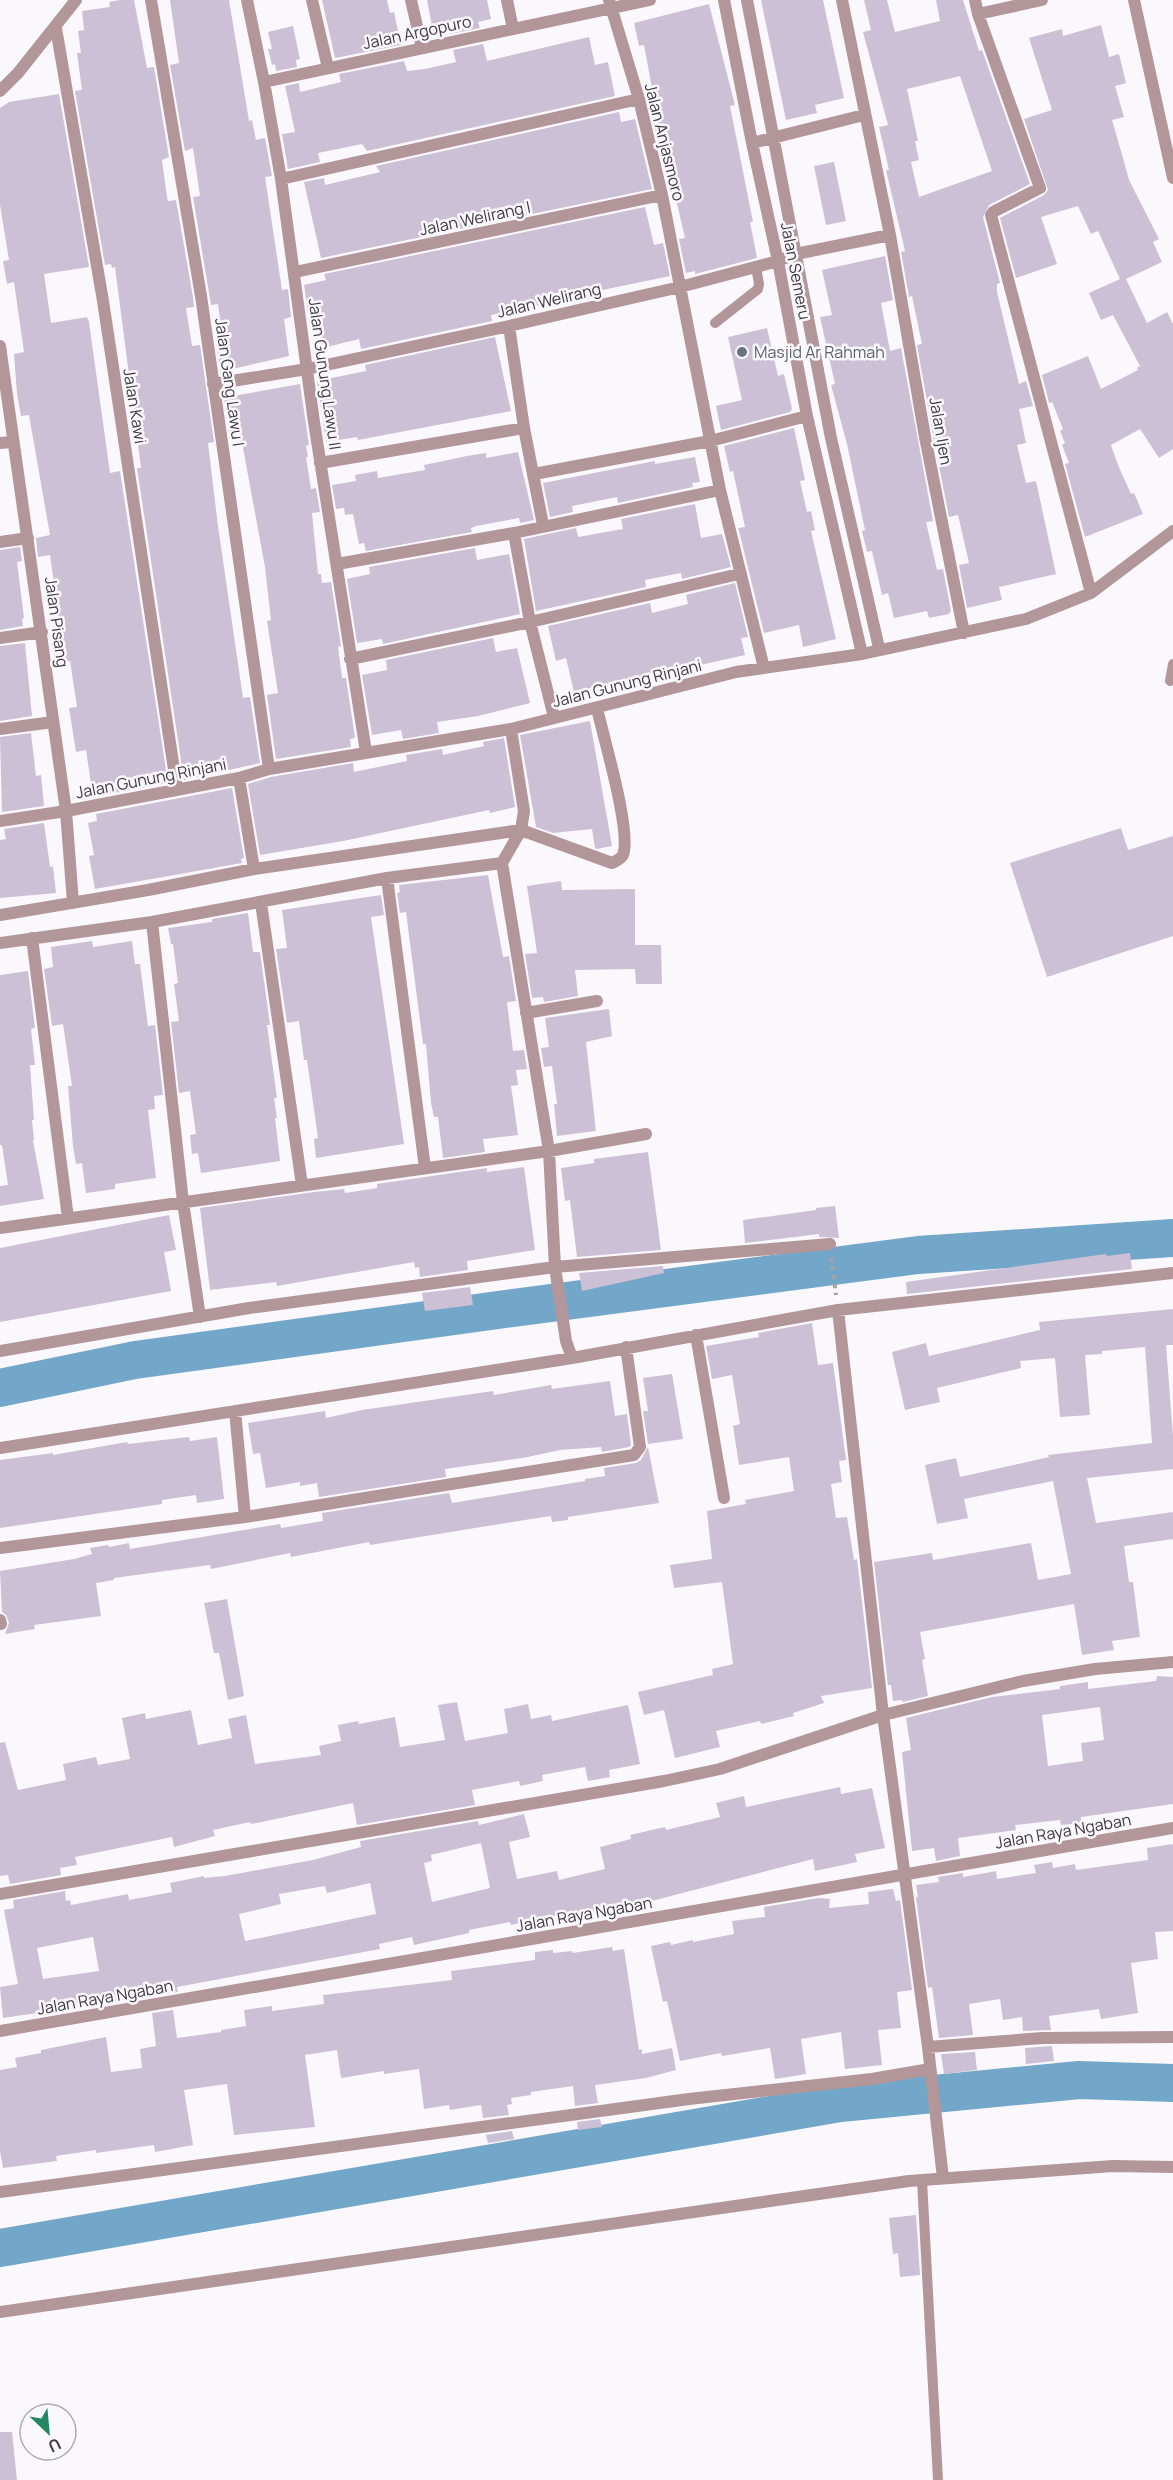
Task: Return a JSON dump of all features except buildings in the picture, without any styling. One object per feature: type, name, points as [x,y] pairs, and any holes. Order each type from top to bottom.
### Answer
[{"type":"street","points":[[0,90],[18,73],[56,28],[76,0]]},
{"type":"street","name":"Jalan Gang Lawu I","points":[[151,0],[213,384],[269,769]]},
{"type":"street","name":"Jalan Gunung Lawu II","points":[[247,0],[281,179],[320,463],[366,752]]},
{"type":"street","points":[[312,0],[328,68]]},
{"type":"street","points":[[411,0],[422,48]]},
{"type":"street","points":[[507,0],[513,29]]},
{"type":"street","name":"Jalan Argopuro","points":[[264,82],[513,29],[609,4],[650,0]]},
{"type":"street","name":"Jalan Semeru","points":[[724,0],[778,261],[807,416],[862,654]]},
{"type":"street","name":"Jalan Semeru","points":[[747,0],[831,438],[879,648]]},
{"type":"street","name":"Jalan Ijen","points":[[842,0],[890,235],[925,437],[964,633]]},
{"type":"street","points":[[975,0],[1040,188],[991,215],[1090,593]]},
{"type":"street","points":[[978,14],[1042,0]]},
{"type":"street","points":[[1134,0],[1173,178]]},
{"type":"street","name":"Jalan Anjasmoro","points":[[609,4],[639,99],[662,195],[720,490],[764,668]]},
{"type":"street","name":"Jalan Kawi","points":[[56,28],[103,301],[177,789]]},
{"type":"street","points":[[281,179],[639,99]]},
{"type":"street","points":[[752,143],[864,115]]},
{"type":"street","name":"Jalan Welirang I","points":[[295,272],[662,195]]},
{"type":"street","points":[[796,254],[890,235]]},
{"type":"street","name":"Jalan Welirang","points":[[213,384],[307,369],[509,326],[680,287],[778,261],[796,254]]},
{"type":"street","points":[[509,326],[524,428],[543,525]]},
{"type":"street","name":"Jalan Pisang","points":[[0,351],[6,443],[28,538],[42,633],[66,811],[73,903]]},
{"type":"street","points":[[534,474],[710,441],[807,416]]},
{"type":"street","points":[[320,463],[524,428]]},
{"type":"street","points":[[337,564],[514,533],[543,525],[720,490]]},
{"type":"street","name":"Jalan Gunung Rinjani","points":[[0,821],[66,811],[239,778],[269,769],[511,729],[736,672],[862,654],[879,648],[1026,619],[1060,608],[1090,593],[1173,531]]},
{"type":"street","points":[[514,533],[530,622],[554,717]]},
{"type":"street","points":[[0,542],[28,538]]},
{"type":"street","points":[[350,658],[530,622],[739,574]]},
{"type":"street","points":[[0,638],[42,633]]},
{"type":"street","points":[[0,915],[254,869],[521,830],[612,863],[618,861],[623,855],[624,844],[619,796],[597,708]]},
{"type":"street","points":[[0,729],[53,722]]},
{"type":"street","points":[[511,729],[524,811],[521,830],[502,863],[549,1151],[555,1267],[566,1341],[572,1358]]},
{"type":"street","points":[[239,778],[254,869]]},
{"type":"street","points":[[0,942],[152,922],[387,878],[502,863]]},
{"type":"street","points":[[387,878],[425,1168]]},
{"type":"street","points":[[261,903],[302,1185]]},
{"type":"street","points":[[152,922],[183,1202],[200,1317]]},
{"type":"street","points":[[32,938],[68,1218]]},
{"type":"street","points":[[526,1013],[597,1001]]},
{"type":"street","points":[[0,1228],[549,1151],[646,1134]]},
{"type":"street","points":[[0,1351],[200,1317],[555,1267],[830,1248]]},
{"type":"street","points":[[0,1448],[572,1358],[838,1310],[1173,1273]]},
{"type":"street","points":[[838,1310],[883,1715],[906,1875],[943,2178]]},
{"type":"street","points":[[696,1335],[724,1498]]},
{"type":"street","points":[[0,1548],[245,1517],[634,1455],[640,1447],[626,1347]]},
{"type":"street","points":[[235,1410],[245,1517]]},
{"type":"street","points":[[0,1894],[720,1769],[883,1715],[1023,1682],[1095,1669],[1173,1662]]},
{"type":"street","name":"Jalan Raya Ngaban","points":[[0,2031],[1173,1828]]},
{"type":"street","points":[[928,2048],[1042,2038],[1173,2037]]},
{"type":"street","points":[[0,2192],[677,2101],[931,2074]]},
{"type":"street","points":[[0,2312],[922,2180],[1113,2166],[1173,2167]]},
{"type":"lane","points":[[715,323],[758,289],[756,267]]},
{"type":"lane","points":[[1170,681],[1173,664]]},
{"type":"lane","points":[[922,2180],[938,2480]]},
{"type":"path","points":[[830,1248],[834,1287]]},
{"type":"waterway","points":[[0,1388],[135,1360],[918,1255],[1173,1238]]},
{"type":"waterway","points":[[0,2248],[840,2103],[1079,2080],[1173,2083]]},
{"type":"place","name":"Masjid Ar Rahmah","points":[[742,352]]}]
